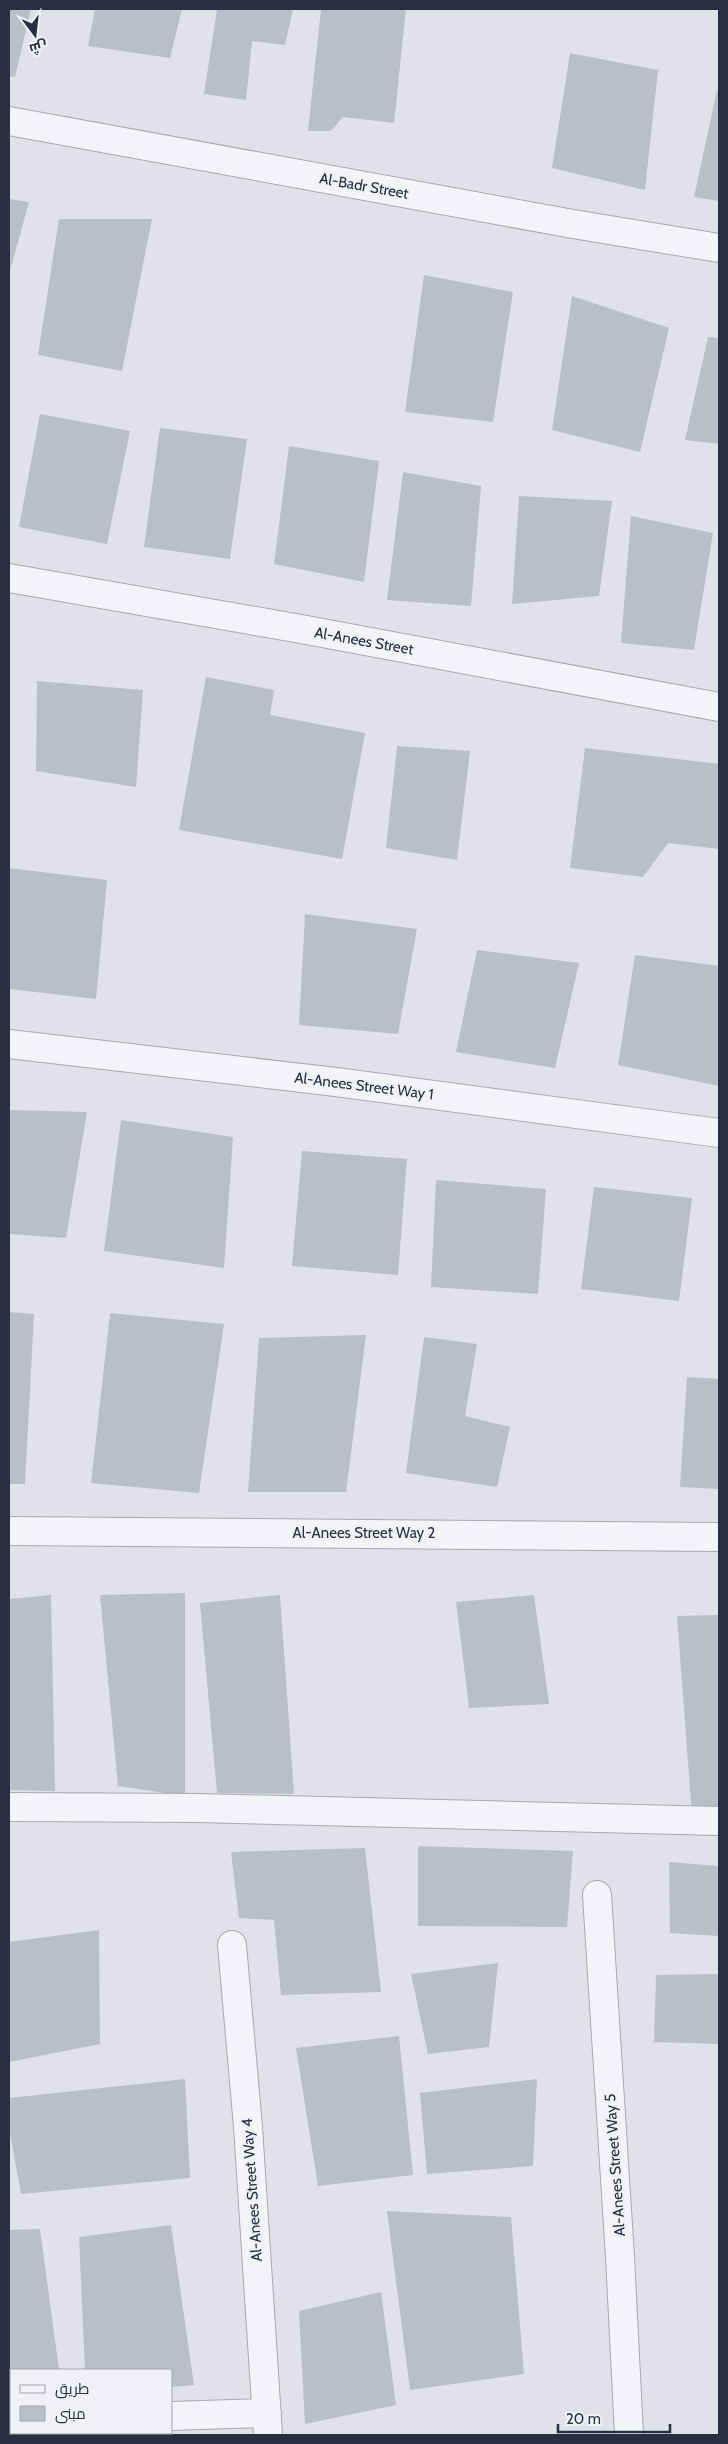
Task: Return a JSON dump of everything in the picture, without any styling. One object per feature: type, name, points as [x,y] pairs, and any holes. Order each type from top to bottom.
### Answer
[{"type":"street","name":"Al-Badr Street","points":[[9,122],[719,248]]},
{"type":"street","name":"Al-Anees Street","points":[[9,578],[301,629],[719,707]]},
{"type":"street","name":"Al-Anees Street Way 1","points":[[9,1044],[336,1082],[719,1133]]},
{"type":"street","name":"Al-Anees Street Way 2","points":[[9,1530],[719,1537]]},
{"type":"street","points":[[9,1808],[209,1808],[719,1821]]},
{"type":"street","name":"Al-Anees Street Way 5","points":[[597,1895],[620,2257],[629,2435]]},
{"type":"street","name":"Al-Anees Street Way 4","points":[[232,1945],[248,2127],[268,2424]]},
{"type":"street","points":[[172,2416],[268,2424]]},
{"type":"building","points":[[9,9],[31,9],[15,77],[9,76]]},
{"type":"building","points":[[95,9],[182,9],[170,58],[88,46]]},
{"type":"building","points":[[217,9],[293,9],[285,45],[252,41],[246,100],[204,94]]},
{"type":"building","points":[[321,9],[406,9],[394,123],[343,117],[331,131],[308,131]]},
{"type":"building","points":[[570,53],[658,70],[645,190],[552,168]]},
{"type":"building","points":[[717,90],[719,90],[719,201],[694,197]]},
{"type":"building","points":[[9,199],[29,202],[9,275]]},
{"type":"building","points":[[59,219],[152,219],[122,371],[38,355]]},
{"type":"building","points":[[424,275],[513,292],[493,422],[405,412]]},
{"type":"building","points":[[572,296],[669,328],[640,452],[552,430]]},
{"type":"building","points":[[708,337],[719,338],[719,444],[685,440]]},
{"type":"building","points":[[40,414],[130,431],[107,544],[19,527]]},
{"type":"building","points":[[160,428],[247,439],[230,559],[144,547]]},
{"type":"building","points":[[289,446],[379,461],[364,582],[274,564]]},
{"type":"building","points":[[403,472],[481,486],[471,606],[387,600]]},
{"type":"building","points":[[519,496],[612,501],[599,596],[512,604]]},
{"type":"building","points":[[631,516],[713,533],[694,650],[621,643]]},
{"type":"building","points":[[206,677],[274,690],[270,715],[365,733],[342,859],[179,830]]},
{"type":"building","points":[[37,681],[143,690],[136,787],[36,771]]},
{"type":"building","points":[[397,746],[470,751],[457,860],[386,848]]},
{"type":"building","points":[[585,748],[719,764],[719,849],[668,843],[643,877],[570,868]]},
{"type":"building","points":[[9,868],[107,880],[96,999],[9,989]]},
{"type":"building","points":[[305,914],[417,929],[398,1034],[299,1025]]},
{"type":"building","points":[[477,950],[579,963],[555,1068],[456,1052]]},
{"type":"building","points":[[635,955],[719,966],[719,1086],[618,1065]]},
{"type":"building","points":[[9,1110],[87,1112],[66,1238],[9,1234]]},
{"type":"building","points":[[121,1120],[233,1137],[224,1268],[104,1251]]},
{"type":"building","points":[[302,1151],[407,1159],[398,1275],[292,1266]]},
{"type":"building","points":[[436,1180],[546,1189],[538,1294],[431,1287]]},
{"type":"building","points":[[594,1187],[692,1198],[679,1301],[581,1289]]},
{"type":"building","points":[[9,1312],[34,1314],[25,1484],[9,1484]]},
{"type":"building","points":[[110,1313],[224,1324],[199,1493],[91,1483]]},
{"type":"building","points":[[366,1335],[346,1492],[248,1492],[259,1338]]},
{"type":"building","points":[[424,1337],[477,1344],[465,1416],[510,1427],[497,1487],[406,1473]]},
{"type":"building","points":[[687,1377],[719,1379],[719,1489],[680,1487]]},
{"type":"building","points":[[185,1593],[185,1796],[118,1786],[100,1595]]},
{"type":"building","points":[[51,1595],[55,1791],[9,1790],[9,1599]]},
{"type":"building","points":[[280,1595],[294,1794],[217,1793],[200,1603]]},
{"type":"building","points":[[534,1595],[549,1704],[469,1708],[456,1602]]},
{"type":"building","points":[[719,1615],[719,1816],[692,1815],[677,1616]]},
{"type":"building","points":[[418,1846],[573,1851],[567,1927],[418,1926]]},
{"type":"building","points":[[365,1848],[381,1992],[281,1995],[274,1920],[239,1918],[231,1852]]},
{"type":"building","points":[[669,1862],[719,1866],[719,1936],[670,1933]]},
{"type":"building","points":[[99,1930],[100,2044],[9,2062],[9,1942]]},
{"type":"building","points":[[498,1963],[489,2047],[428,2054],[411,1974]]},
{"type":"building","points":[[719,1974],[719,2044],[654,2042],[656,1975]]},
{"type":"building","points":[[399,2036],[413,2175],[318,2186],[296,2048]]},
{"type":"building","points":[[185,2079],[190,2178],[21,2194],[9,2128],[9,2098]]},
{"type":"building","points":[[537,2079],[533,2166],[427,2174],[420,2093]]},
{"type":"building","points":[[387,2211],[511,2217],[524,2374],[410,2390]]},
{"type":"building","points":[[171,2225],[194,2385],[172,2387],[172,2369],[85,2369],[79,2237]]},
{"type":"building","points":[[40,2229],[59,2369],[10,2369],[9,2390],[9,2230]]},
{"type":"building","points":[[381,2292],[396,2405],[305,2424],[299,2311]]}]
